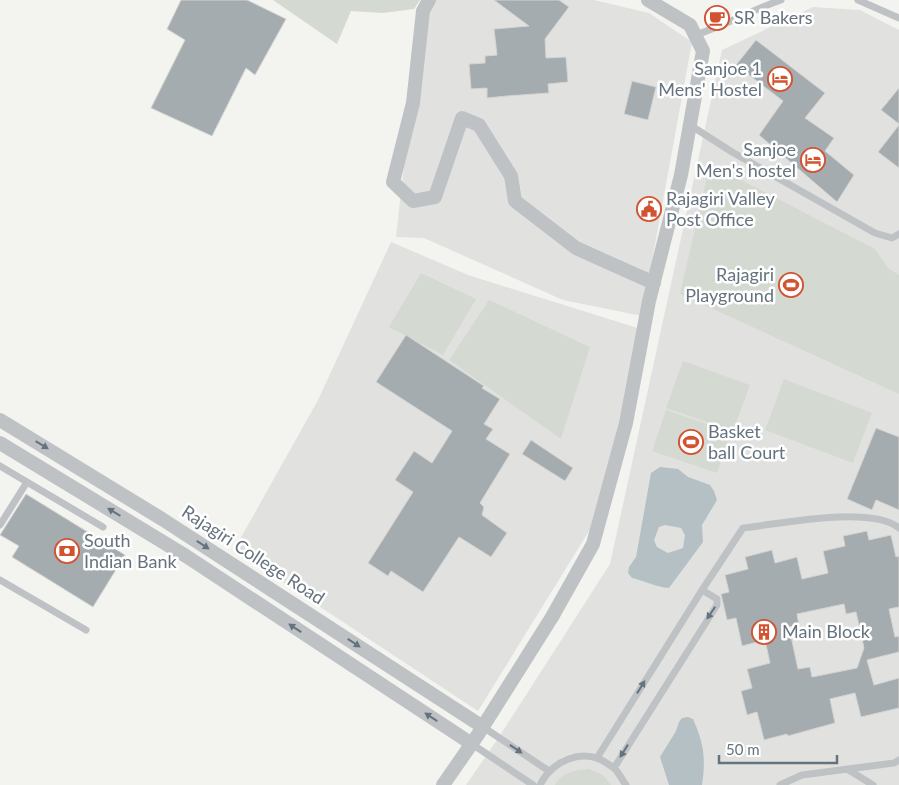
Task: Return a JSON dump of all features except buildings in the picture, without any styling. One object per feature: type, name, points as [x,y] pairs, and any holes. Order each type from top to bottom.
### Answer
[{"type":"street","points":[[429,0],[423,11],[413,103],[393,182],[414,201],[435,197],[462,118],[479,125],[511,176],[515,201],[576,248],[654,283]]},
{"type":"street","points":[[444,785],[552,617],[593,544],[626,423],[654,283],[681,175],[703,51],[690,25],[648,0]]},
{"type":"street","name":"Rajagiri College Road","points":[[0,420],[162,519],[483,727]]},
{"type":"street","name":"Rajagiri College Road","points":[[0,443],[186,556],[472,744]]},
{"type":"lane","points":[[695,35],[781,0]]},
{"type":"lane","points":[[858,0],[899,18]]},
{"type":"lane","points":[[690,125],[732,152],[875,233],[892,238],[899,234]]},
{"type":"lane","points":[[0,466],[103,527]]},
{"type":"lane","points":[[0,525],[27,482]]},
{"type":"lane","points":[[597,758],[743,528],[842,516],[870,518],[894,524],[899,528]]},
{"type":"lane","points":[[0,580],[86,630]]},
{"type":"lane","points":[[614,768],[717,605],[717,600],[702,590]]},
{"type":"lane","points":[[483,727],[549,770]]},
{"type":"lane","points":[[472,744],[533,785]]},
{"type":"lane","points":[[540,785],[549,770],[556,764],[575,756],[597,758],[614,768],[626,785]]},
{"type":"lane","points":[[780,785],[802,775],[894,763],[899,760]]},
{"type":"lane","points":[[847,769],[872,785]]},
{"type":"shaded area","points":[[273,0],[420,0],[414,9],[382,13],[351,11],[337,44]]},
{"type":"shaded area","points":[[430,0],[594,0],[649,13],[692,42],[642,316],[563,300],[424,238],[396,237],[421,14]]},
{"type":"shaded area","points":[[813,7],[860,10],[899,30],[899,785],[466,785],[610,564],[722,50]]},
{"type":"shaded area","name":"Rajagiri Playground","points":[[710,164],[875,249],[888,268],[899,275],[899,394],[680,294]]},
{"type":"shaded area","points":[[391,242],[468,275],[644,330],[602,510],[478,711],[234,550],[318,400]]},
{"type":"shaded area","points":[[421,273],[476,299],[443,355],[389,327]]},
{"type":"shaded area","points":[[489,300],[590,347],[561,439],[449,360]]},
{"type":"shaded area","points":[[683,361],[750,385],[733,431],[666,408]]},
{"type":"shaded area","points":[[784,379],[872,413],[853,463],[765,430]]},
{"type":"shaded area","name":"Basket ball Court","points":[[666,410],[731,432],[717,473],[652,451]]},
{"type":"shaded area","points":[[660,467],[678,469],[688,477],[710,485],[717,500],[702,525],[703,542],[669,588],[632,578],[628,573],[629,567],[636,557],[651,473]],"holes":[[[665,525],[681,528],[685,535],[683,548],[668,553],[657,547],[654,540],[659,527]]]},
{"type":"shaded area","points":[[688,717],[693,719],[702,744],[704,767],[702,785],[669,785],[660,757],[676,731],[679,722],[682,718]]},
{"type":"shaded area","points":[[589,769],[603,775],[611,785],[555,785],[569,772]]},
{"type":"place","name":"SR Bakers","points":[[717,18]]},
{"type":"place","name":"Sanjoe 1 Mens' Hostel","points":[[780,79]]},
{"type":"place","name":"Sanjoe Men's hostel","points":[[813,160]]},
{"type":"place","name":"Rajagiri Valley Post Office","points":[[649,209]]},
{"type":"place","name":"Rajagiri Playground","points":[[791,285]]},
{"type":"place","name":"Basket ball Court","points":[[691,442]]},
{"type":"place","name":"South Indian Bank","points":[[67,551]]},
{"type":"place","name":"Main Block","points":[[764,632]]}]
